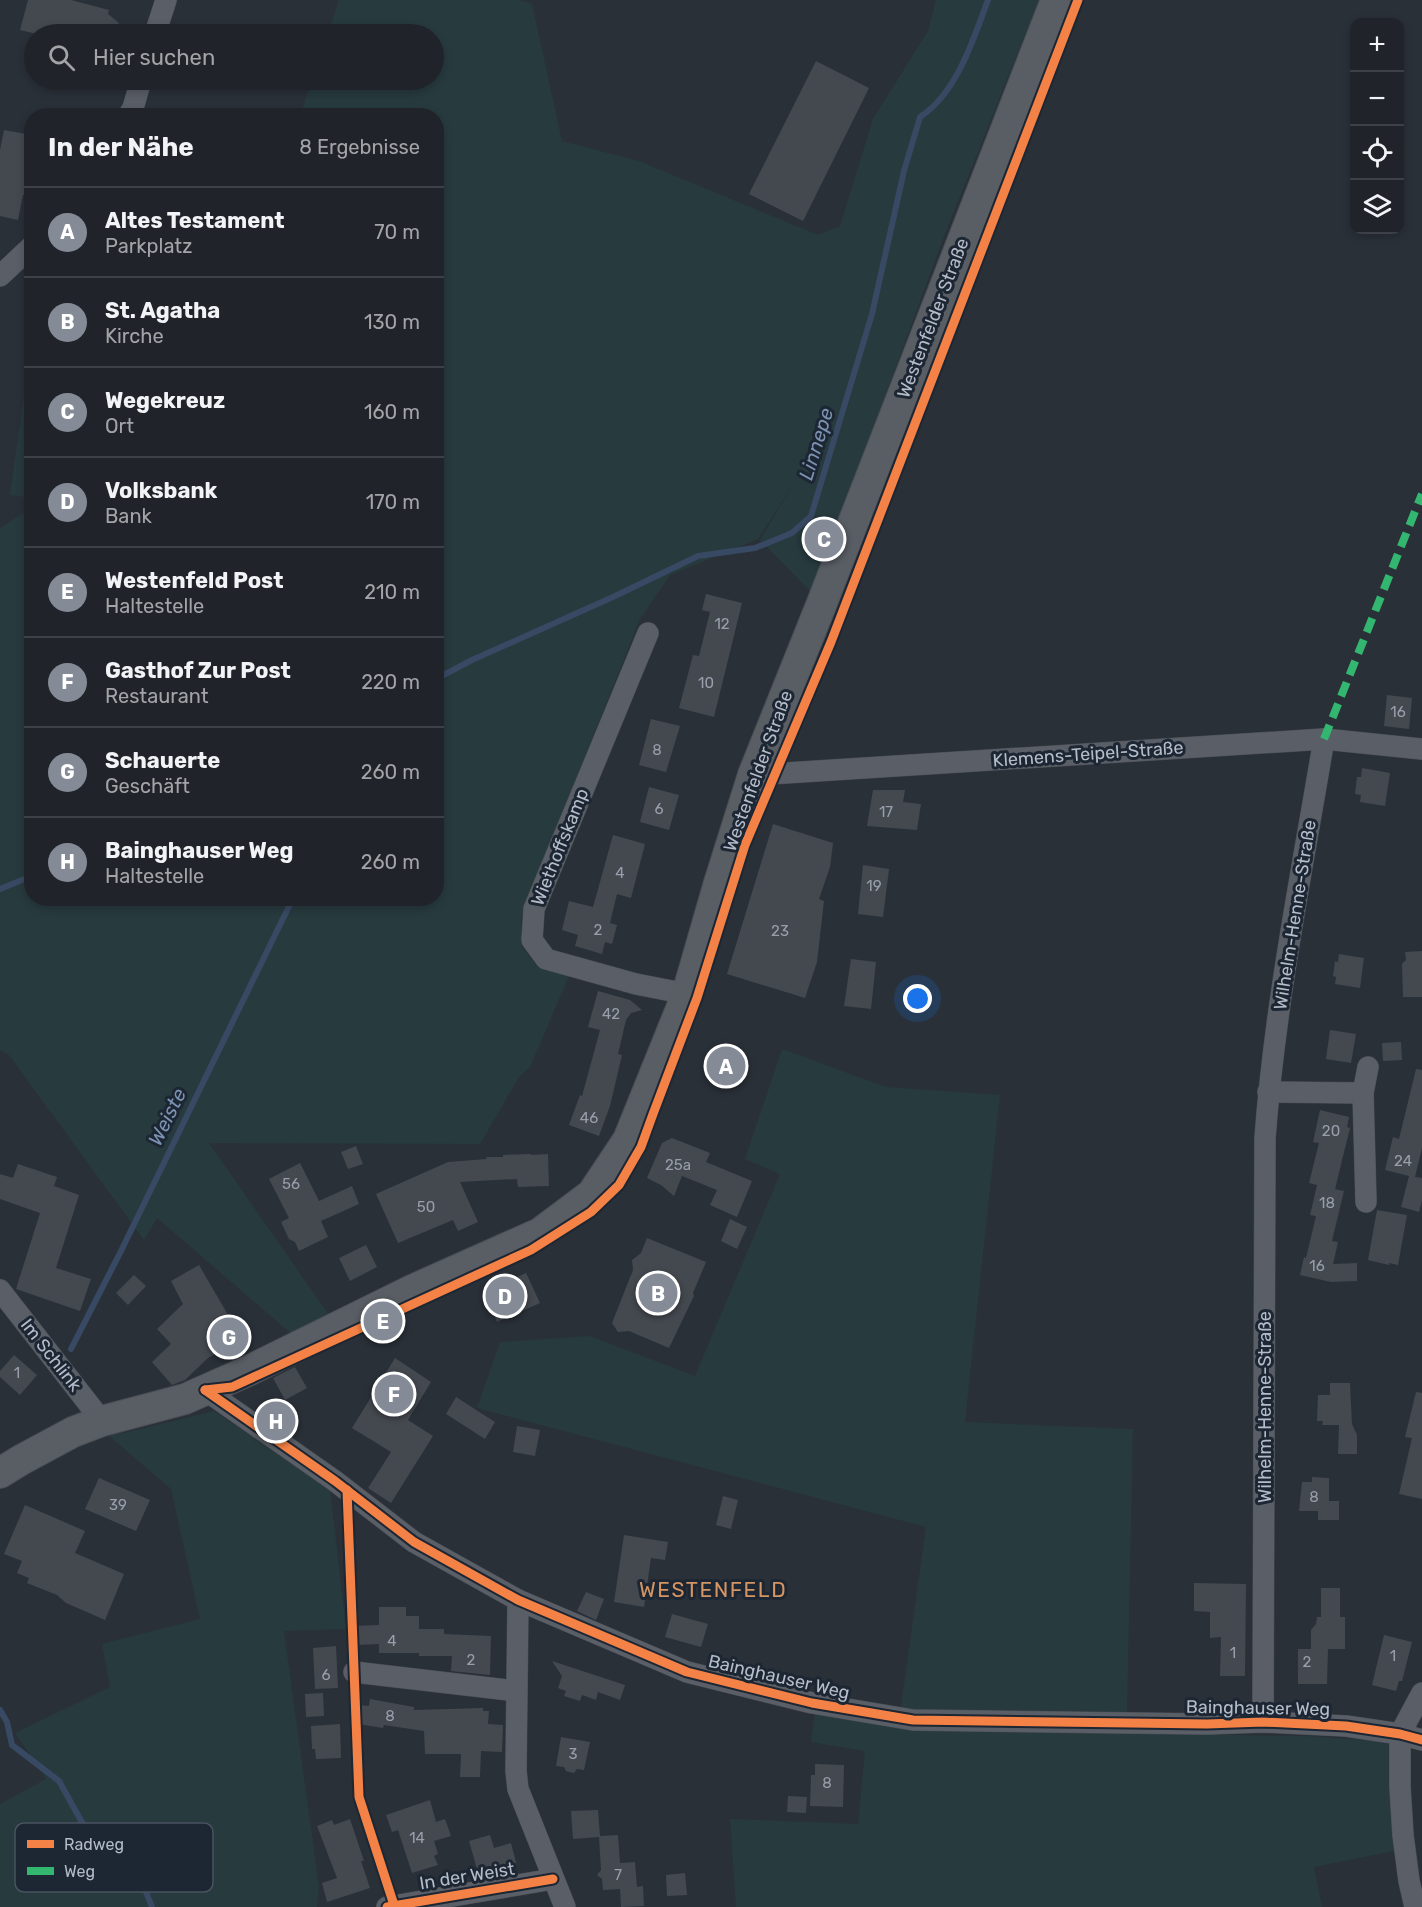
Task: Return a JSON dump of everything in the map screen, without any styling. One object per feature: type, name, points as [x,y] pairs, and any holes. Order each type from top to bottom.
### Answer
[{"type":"main road","name":"Westenfelder Straße","points":[[0,1473],[73,1432],[102,1421],[165,1406],[248,1371],[412,1290],[540,1233],[592,1194],[628,1140],[687,994],[753,776],[1056,0]]},
{"type":"street","points":[[158,24],[166,0]]},
{"type":"street","points":[[133,108],[138,90]]},
{"type":"street","points":[[0,276],[24,254]]},
{"type":"street","name":"Wiethoffskamp","points":[[648,633],[534,909],[532,940],[546,958],[636,984],[687,994]]},
{"type":"street","name":"Klemens-Teipel-Straße","points":[[753,776],[1324,739],[1422,749]]},
{"type":"street","name":"Wilhelm-Henne-Straße","points":[[1263,1722],[1265,1138],[1268,1092],[1324,739]]},
{"type":"street","points":[[1366,1202],[1363,1093],[1368,1066]]},
{"type":"street","points":[[1268,1092],[1363,1093]]},
{"type":"street","name":"Im Schlink","points":[[0,1290],[102,1421]]},
{"type":"street","name":"Bainghauser Weg","points":[[205,1390],[341,1486],[414,1542],[518,1600],[687,1672],[812,1703],[913,1720],[1207,1724],[1263,1722],[1346,1726],[1400,1734],[1422,1740]]},
{"type":"street","points":[[518,1600],[516,1691],[518,1789],[565,1907]]},
{"type":"street","points":[[354,1672],[516,1691]]},
{"type":"street","points":[[1414,1907],[1403,1835],[1400,1734],[1422,1693]]},
{"type":"street","name":"In der Weist","points":[[387,1907],[553,1879]]},
{"type":"green space","points":[[339,0],[520,0],[532,4],[562,141],[639,161],[818,235],[840,226],[873,119],[928,31],[936,0],[1039,0],[945,234],[812,593],[760,540],[793,485],[758,539],[670,575],[640,619],[521,917],[522,947],[536,965],[569,976],[530,1067],[519,1077],[480,1144],[209,1143],[331,1318],[294,1336],[157,1218],[144,1240],[9,1055],[0,1050],[0,528],[24,513],[24,906],[444,906],[444,108],[302,108],[309,90],[444,90],[444,24],[331,24]]},
{"type":"green space","points":[[24,396],[24,497],[10,495]]},
{"type":"green space","points":[[782,1049],[886,1087],[1000,1095],[965,1422],[1133,1429],[1127,1714],[900,1713],[926,1527],[477,1408],[500,1342],[590,1336],[695,1376],[780,1174],[745,1159]]},
{"type":"green space","points":[[214,1411],[330,1489],[346,1629],[284,1631],[319,1887],[317,1907],[0,1907],[0,1804],[46,1779],[15,1733],[110,1687],[102,1644],[200,1619],[171,1489],[107,1434],[124,1433]]},
{"type":"green space","points":[[815,1713],[1137,1734],[1306,1736],[1391,1742],[1404,1849],[1314,1867],[1322,1907],[736,1907],[730,1819],[858,1824],[865,1751],[811,1742]]},
{"type":"building","points":[[28,0],[71,0],[109,10],[108,14],[119,23],[24,24],[24,31],[20,30]]},
{"type":"building","points":[[816,61],[869,88],[803,221],[749,194]]},
{"type":"building","points":[[4,130],[24,134],[24,195],[18,220],[0,216],[0,150]]},
{"type":"building","points":[[706,594],[742,603],[714,717],[679,708],[693,655],[699,656],[710,612],[702,610]]},
{"type":"building","points":[[1387,695],[1412,698],[1409,729],[1384,726]]},
{"type":"building","points":[[651,719],[680,726],[666,772],[639,765]]},
{"type":"building","points":[[1362,768],[1390,773],[1385,806],[1360,802],[1361,795],[1355,794],[1357,777],[1361,777]]},
{"type":"building","points":[[649,787],[679,795],[669,830],[640,822]]},
{"type":"building","points":[[873,790],[905,790],[903,802],[921,804],[917,830],[867,826]]},
{"type":"building","points":[[773,824],[833,843],[830,867],[819,899],[824,901],[817,962],[805,998],[727,974]]},
{"type":"building","points":[[613,835],[645,844],[631,898],[617,894],[610,923],[617,925],[612,944],[605,942],[602,954],[575,946],[578,935],[562,930],[569,901],[593,907]]},
{"type":"building","points":[[863,865],[889,869],[883,917],[858,914]]},
{"type":"building","points":[[1422,951],[1422,997],[1403,997],[1402,964],[1406,960],[1405,952]]},
{"type":"building","points":[[1339,954],[1364,958],[1360,988],[1335,984],[1336,977],[1333,976],[1335,961],[1338,962]]},
{"type":"building","points":[[851,959],[876,962],[871,1009],[844,1006]]},
{"type":"building","points":[[598,991],[630,1000],[642,1010],[631,1013],[626,1020],[618,1054],[622,1055],[610,1106],[599,1136],[569,1125],[580,1095],[582,1096],[600,1030],[588,1027]]},
{"type":"building","points":[[1330,1030],[1356,1034],[1351,1063],[1326,1059]]},
{"type":"building","points":[[1401,1042],[1402,1060],[1383,1061],[1382,1043]]},
{"type":"building","points":[[1416,1069],[1422,1070],[1422,1148],[1415,1177],[1422,1178],[1422,1200],[1419,1212],[1401,1207],[1409,1176],[1385,1170],[1393,1137],[1399,1139]]},
{"type":"building","points":[[1320,1110],[1349,1117],[1347,1127],[1350,1128],[1335,1189],[1344,1191],[1332,1241],[1338,1242],[1333,1264],[1357,1263],[1357,1281],[1331,1282],[1300,1275],[1316,1216],[1310,1215],[1317,1185],[1309,1183],[1319,1143],[1313,1142]]},
{"type":"building","points":[[672,1138],[710,1153],[706,1162],[752,1181],[737,1217],[710,1205],[717,1190],[682,1176],[674,1196],[661,1185],[647,1178],[662,1143]]},
{"type":"building","points":[[356,1146],[363,1164],[348,1169],[341,1152]]},
{"type":"building","points":[[548,1154],[549,1186],[518,1187],[517,1179],[460,1182],[478,1222],[458,1231],[453,1220],[398,1243],[376,1194],[448,1162]]},
{"type":"building","points":[[300,1163],[319,1201],[352,1186],[359,1204],[321,1221],[328,1237],[299,1251],[295,1242],[289,1239],[281,1222],[289,1218],[269,1179]]},
{"type":"building","points":[[18,1164],[57,1177],[54,1186],[79,1195],[56,1268],[91,1279],[80,1311],[16,1289],[40,1213],[0,1199],[0,1174],[13,1178]]},
{"type":"building","points":[[1377,1210],[1407,1215],[1398,1265],[1368,1260]]},
{"type":"building","points":[[730,1219],[747,1227],[737,1249],[721,1241]]},
{"type":"building","points":[[647,1238],[706,1262],[693,1293],[694,1296],[669,1348],[629,1331],[618,1332],[612,1323],[633,1270],[632,1260],[641,1253]]},
{"type":"building","points":[[366,1245],[377,1267],[350,1281],[339,1258]]},
{"type":"building","points":[[199,1265],[242,1339],[208,1358],[185,1380],[172,1385],[152,1362],[171,1344],[157,1329],[183,1304],[171,1281]]},
{"type":"building","points":[[526,1273],[540,1303],[497,1322],[486,1297],[506,1288],[504,1283]]},
{"type":"building","points":[[134,1275],[146,1286],[128,1305],[116,1293]]},
{"type":"building","points":[[14,1355],[37,1375],[20,1395],[0,1377],[0,1371]]},
{"type":"building","points":[[395,1358],[431,1382],[408,1420],[433,1436],[391,1503],[368,1488],[391,1452],[352,1428]]},
{"type":"building","points":[[295,1367],[307,1388],[285,1400],[273,1378]]},
{"type":"building","points":[[1330,1383],[1350,1383],[1352,1424],[1357,1435],[1357,1454],[1338,1454],[1339,1425],[1322,1425],[1323,1421],[1317,1421],[1318,1395],[1330,1395]]},
{"type":"building","points":[[1416,1392],[1422,1393],[1422,1499],[1399,1494],[1412,1438],[1405,1437]]},
{"type":"building","points":[[456,1397],[495,1422],[485,1439],[446,1414]]},
{"type":"building","points":[[517,1426],[540,1430],[535,1456],[513,1452]]},
{"type":"building","points":[[1312,1477],[1329,1478],[1329,1501],[1339,1501],[1339,1520],[1318,1520],[1318,1511],[1299,1511],[1302,1482],[1312,1482]]},
{"type":"building","points":[[99,1478],[150,1500],[136,1531],[85,1509]]},
{"type":"building","points":[[723,1496],[738,1500],[731,1529],[716,1525]]},
{"type":"building","points":[[25,1505],[85,1531],[75,1553],[124,1574],[105,1620],[66,1603],[57,1595],[27,1583],[29,1578],[17,1573],[22,1561],[4,1554]]},
{"type":"building","points":[[624,1535],[668,1542],[665,1560],[651,1558],[644,1607],[614,1602]]},
{"type":"building","points":[[1194,1583],[1246,1584],[1245,1676],[1220,1676],[1221,1637],[1210,1638],[1210,1612],[1194,1611]]},
{"type":"building","points":[[1321,1588],[1340,1588],[1340,1617],[1345,1617],[1345,1649],[1328,1649],[1327,1684],[1298,1684],[1298,1649],[1311,1649],[1311,1630],[1316,1624],[1317,1617],[1321,1617]]},
{"type":"building","points":[[586,1592],[604,1599],[596,1620],[577,1611]]},
{"type":"building","points":[[379,1607],[406,1607],[406,1616],[419,1616],[419,1629],[444,1629],[444,1634],[491,1636],[490,1675],[451,1671],[452,1656],[379,1653],[379,1644],[355,1645],[355,1626],[379,1625]]},
{"type":"building","points":[[672,1614],[708,1624],[701,1647],[665,1637]]},
{"type":"building","points":[[1384,1635],[1412,1642],[1402,1681],[1399,1681],[1396,1691],[1372,1685]]},
{"type":"building","points":[[336,1646],[338,1688],[315,1689],[313,1648]]},
{"type":"building","points":[[552,1661],[625,1685],[620,1700],[598,1692],[596,1700],[582,1695],[580,1701],[564,1696],[566,1691],[558,1688],[562,1676]]},
{"type":"building","points":[[323,1693],[324,1716],[306,1717],[305,1694]]},
{"type":"building","points":[[370,1699],[414,1707],[414,1710],[483,1708],[483,1711],[489,1711],[488,1724],[503,1725],[502,1752],[481,1751],[480,1777],[460,1777],[461,1754],[425,1754],[424,1731],[358,1724],[358,1705],[369,1706]]},
{"type":"building","points":[[340,1724],[341,1758],[316,1759],[315,1749],[312,1749],[311,1726]]},
{"type":"building","points":[[561,1737],[590,1742],[584,1770],[577,1769],[574,1773],[566,1771],[564,1767],[556,1766]]},
{"type":"building","points":[[815,1764],[844,1765],[843,1807],[810,1806],[811,1775],[815,1775]]},
{"type":"building","points":[[788,1796],[807,1797],[806,1813],[787,1812]]},
{"type":"building","points":[[430,1800],[436,1822],[445,1819],[451,1836],[434,1841],[438,1854],[434,1856],[438,1865],[412,1873],[398,1830],[392,1832],[386,1815]]},
{"type":"building","points":[[598,1810],[600,1836],[618,1835],[620,1863],[635,1862],[637,1887],[643,1886],[644,1906],[621,1907],[620,1889],[603,1890],[602,1879],[597,1875],[601,1870],[599,1837],[573,1839],[571,1811]]},
{"type":"building","points":[[350,1819],[370,1888],[327,1902],[322,1883],[337,1878],[317,1826],[332,1820],[334,1825]]},
{"type":"building","points":[[490,1835],[494,1848],[511,1843],[517,1866],[479,1876],[469,1841]]},
{"type":"building","points":[[685,1873],[687,1895],[667,1896],[666,1875]]},
{"type":"waterway","name":"Linnepe","points":[[444,675],[698,556],[755,548],[792,533],[811,516],[872,314],[904,171],[920,117],[933,107],[954,80],[970,48],[988,0]]},
{"type":"waterway","name":"Linnepe","points":[[0,889],[24,879]]},
{"type":"waterway","name":"Weiste","points":[[71,1349],[289,906]]},
{"type":"waterway","name":"Weiste","points":[[0,1710],[7,1722],[12,1745],[59,1781],[82,1823]]},
{"type":"waterway","name":"Weiste","points":[[146,1892],[152,1907]]},
{"type":"marked path","points":[[1324,739],[1422,494]]},
{"type":"cycle path","points":[[205,1390],[232,1387],[531,1250],[591,1212],[619,1185],[641,1147],[697,998],[745,845],[831,642],[1078,0]]},
{"type":"cycle path","points":[[205,1390],[335,1481],[414,1542],[518,1600],[687,1672],[812,1703],[913,1720],[1207,1724],[1263,1722],[1346,1726],[1400,1734],[1422,1740]]},
{"type":"cycle path","points":[[347,1490],[359,1797],[394,1905]]},
{"type":"cycle path","points":[[387,1907],[553,1879]]},
{"type":"place","name":"Wegekreuz","points":[[824,539]]},
{"type":"place","name":"Altes Testament","points":[[726,1066]]},
{"type":"place","name":"St. Agatha","points":[[658,1293]]},
{"type":"place","name":"Volksbank","points":[[505,1296]]},
{"type":"place","name":"Westenfeld Post","points":[[383,1321]]},
{"type":"place","name":"Schauerte","points":[[229,1337]]},
{"type":"place","name":"Gasthof Zur Post","points":[[394,1394]]},
{"type":"place","name":"Bainghauser Weg","points":[[276,1421]]},
{"type":"district","name":"WESTENFELD","points":[[713,1590]]}]
